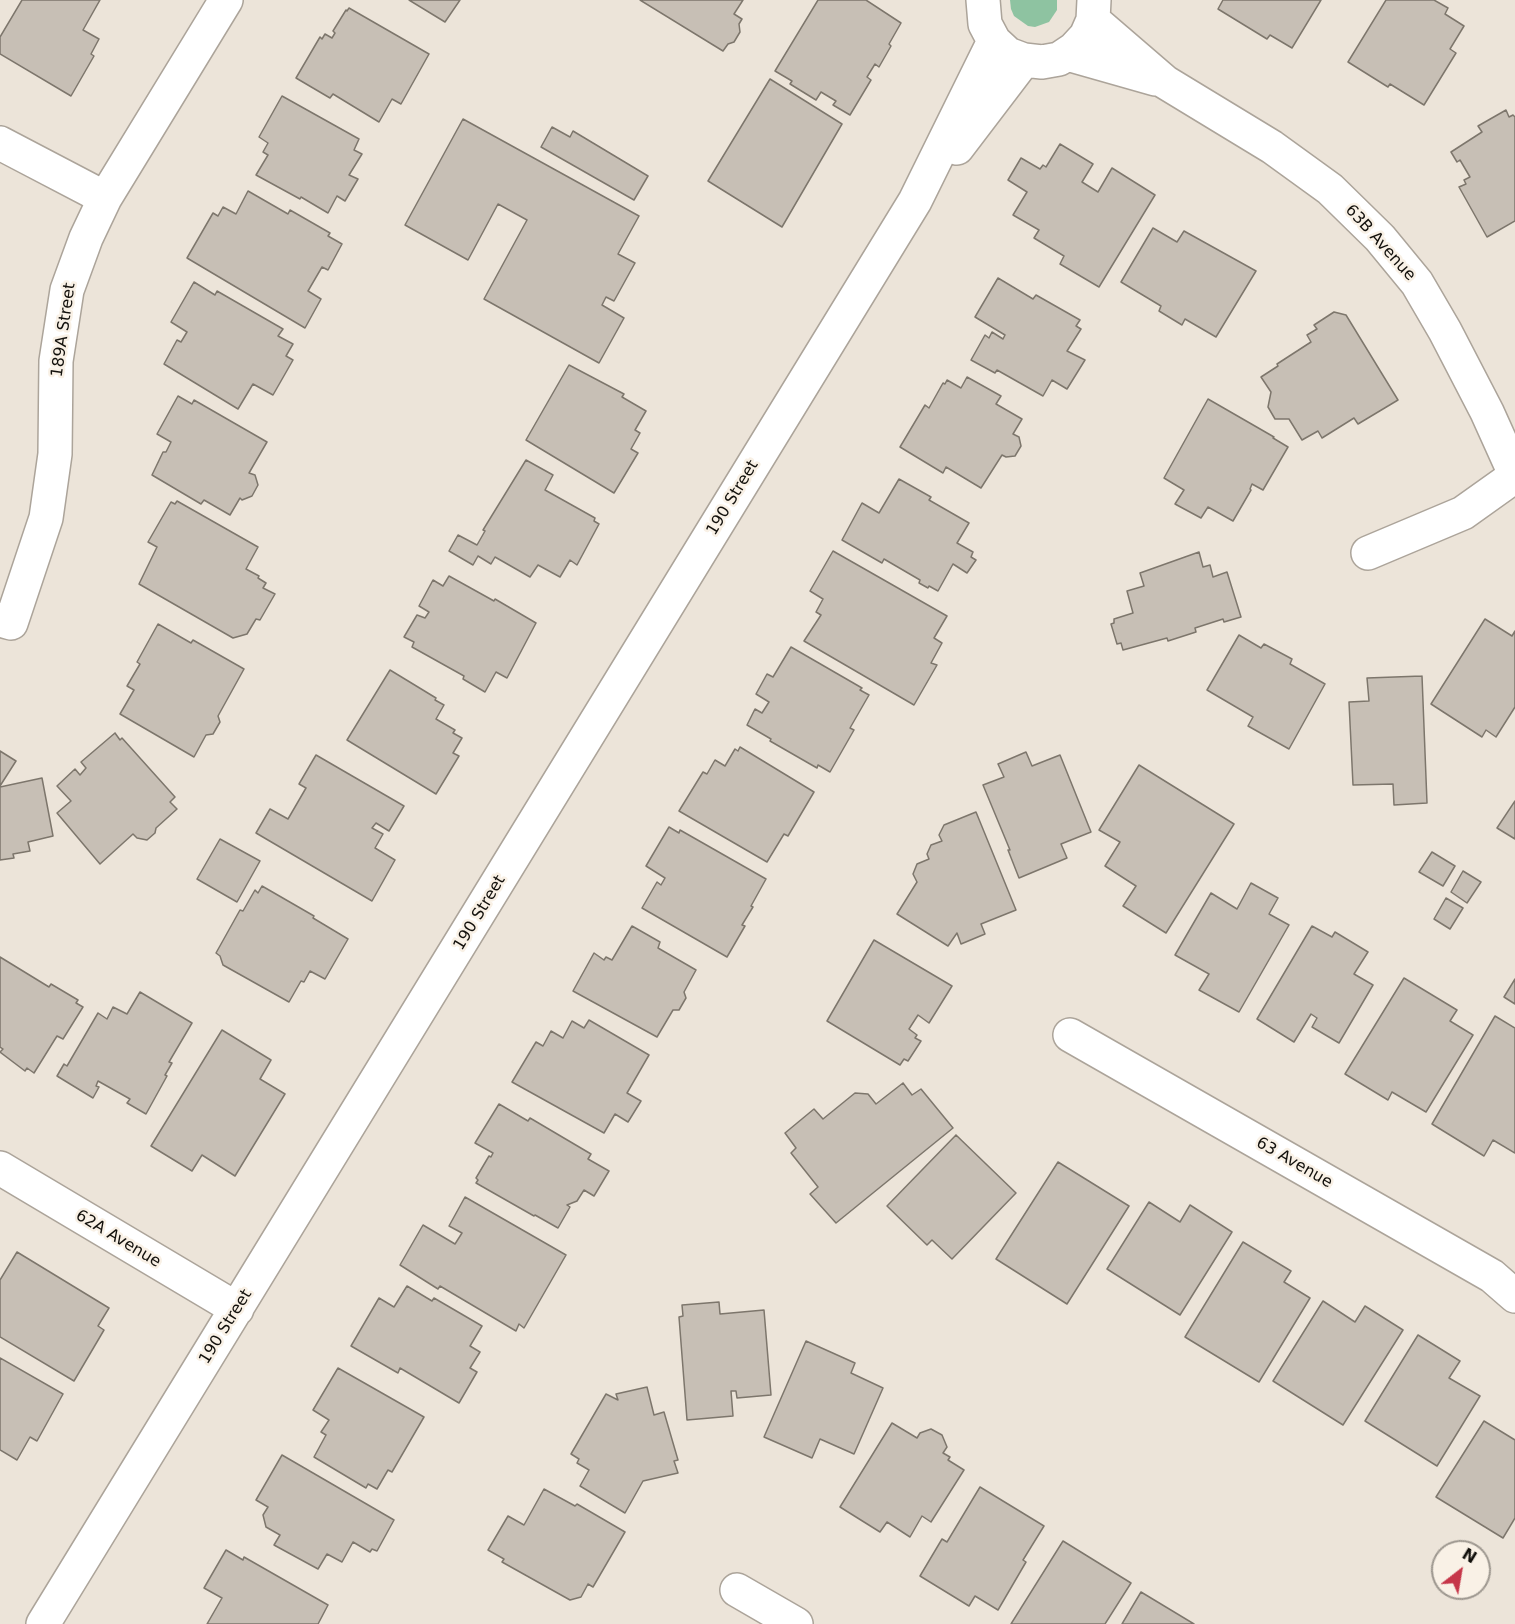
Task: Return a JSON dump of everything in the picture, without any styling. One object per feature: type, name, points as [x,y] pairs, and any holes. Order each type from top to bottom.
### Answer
[{"type":"street","name":"189A Street","points":[[6,622],[46,519],[55,454],[56,361],[67,290],[86,238],[105,198],[226,0]]},
{"type":"street","points":[[980,3],[985,24],[994,40],[1008,54],[1024,60],[1042,62],[1059,59],[1074,49],[1086,36],[1093,10]]},
{"type":"street","name":"63B Avenue","points":[[1093,10],[1165,82],[1272,147],[1330,189],[1380,238],[1416,283],[1445,331],[1487,412],[1515,475],[1463,513],[1368,553]]},
{"type":"street","name":"190 Street","points":[[43,1624],[915,201],[994,40]]},
{"type":"street","name":"63B Avenue","points":[[1067,54],[1165,82]]},
{"type":"street","name":"190 Street","points":[[915,201],[1024,60]]},
{"type":"street","points":[[0,143],[105,198]]},
{"type":"street","name":"63 Avenue","points":[[1070,1035],[1492,1276],[1515,1296]]},
{"type":"street","name":"62A Avenue","points":[[0,1168],[237,1309]]},
{"type":"street","points":[[737,1590],[796,1624]]},
{"type":"green space","points":[[1010,0],[1057,0],[1057,10],[1049,22],[1035,27],[1028,26],[1014,16]]},
{"type":"building","points":[[22,0],[100,0],[83,30],[99,39],[91,54],[94,56],[71,96],[0,54],[0,37]]},
{"type":"building","points":[[409,0],[460,0],[445,22]]},
{"type":"building","points":[[640,0],[743,0],[734,14],[742,19],[739,24],[740,32],[734,42],[728,44],[723,51]]},
{"type":"building","points":[[818,0],[866,0],[901,23],[879,67],[875,64],[867,77],[871,80],[850,115],[833,105],[836,101],[821,92],[816,100],[790,84],[792,81],[775,71]]},
{"type":"building","points":[[1223,0],[1321,0],[1292,48],[1270,35],[1267,39],[1218,9]]},
{"type":"building","points":[[1386,0],[1434,0],[1448,8],[1445,14],[1464,26],[1450,49],[1456,53],[1424,105],[1390,84],[1388,87],[1348,62]]},
{"type":"building","points":[[349,8],[429,54],[401,104],[392,99],[379,122],[333,94],[330,98],[296,78],[320,37],[322,39],[325,34],[332,38],[335,33],[333,31]]},
{"type":"building","points":[[770,79],[842,124],[782,227],[708,181]]},
{"type":"building","points":[[282,96],[359,139],[354,150],[362,154],[349,175],[358,179],[345,201],[337,196],[328,213],[256,175],[268,155],[263,152],[268,143],[259,137]]},
{"type":"building","points":[[1506,110],[1509,117],[1513,115],[1515,117],[1515,221],[1487,237],[1459,187],[1466,184],[1464,180],[1470,177],[1460,160],[1457,162],[1451,152],[1482,132],[1478,126]]},
{"type":"building","points":[[463,119],[639,216],[618,254],[635,263],[614,301],[606,297],[602,305],[624,318],[599,363],[484,299],[527,220],[498,204],[468,260],[405,225]]},
{"type":"building","points":[[552,127],[570,137],[573,131],[648,176],[634,200],[541,147]]},
{"type":"building","points":[[1060,144],[1093,164],[1082,182],[1098,192],[1112,168],[1155,195],[1099,287],[1060,264],[1064,256],[1034,238],[1039,230],[1013,215],[1027,192],[1008,180],[1021,158],[1040,169],[1043,165],[1046,167]]},
{"type":"building","points":[[248,191],[288,214],[290,210],[330,233],[328,236],[342,244],[328,270],[322,267],[308,291],[321,299],[305,328],[187,258],[213,213],[218,216],[223,207],[236,214]]},
{"type":"building","points":[[1153,228],[1177,242],[1184,231],[1256,271],[1216,337],[1185,319],[1182,325],[1159,311],[1161,306],[1121,282]]},
{"type":"building","points":[[998,278],[1033,299],[1036,295],[1080,320],[1076,326],[1081,329],[1067,351],[1085,360],[1067,389],[1052,380],[1043,396],[997,370],[995,373],[971,360],[985,335],[989,338],[992,332],[1003,339],[1005,335],[975,317]]},
{"type":"building","points":[[194,282],[215,295],[217,291],[283,329],[278,336],[293,344],[286,356],[293,360],[273,395],[253,384],[238,409],[164,364],[177,340],[181,342],[187,332],[171,322]]},
{"type":"building","points":[[1334,312],[1346,315],[1398,400],[1358,424],[1354,418],[1322,438],[1318,431],[1302,440],[1289,419],[1275,419],[1268,407],[1271,392],[1261,377],[1311,342],[1307,335],[1317,329],[1314,325]]},
{"type":"building","points":[[569,365],[624,394],[622,397],[646,411],[635,430],[640,433],[631,449],[638,453],[614,493],[526,440]]},
{"type":"building","points":[[967,377],[1001,396],[996,404],[1022,419],[1013,434],[1019,437],[1021,446],[1015,456],[1002,455],[981,488],[946,467],[943,473],[900,447],[925,405],[929,408],[943,383],[945,384],[947,380],[961,388]]},
{"type":"building","points":[[178,396],[192,404],[194,400],[267,442],[249,473],[255,475],[258,485],[252,496],[242,500],[240,498],[230,515],[204,500],[201,504],[152,475],[163,452],[166,452],[171,442],[157,434]]},
{"type":"building","points":[[1208,399],[1288,447],[1263,490],[1252,484],[1251,490],[1233,521],[1208,507],[1201,518],[1175,504],[1184,490],[1164,478]]},
{"type":"building","points":[[526,460],[553,475],[545,490],[595,518],[594,521],[599,524],[577,565],[570,560],[560,577],[538,565],[530,577],[495,557],[491,564],[478,556],[473,565],[449,551],[458,535],[477,545],[485,531],[483,530]]},
{"type":"building","points":[[899,479],[931,497],[929,500],[969,523],[957,543],[973,552],[971,557],[976,560],[967,573],[953,564],[938,591],[919,583],[920,580],[884,559],[882,563],[842,540],[862,503],[879,513]]},
{"type":"building","points":[[177,501],[258,547],[246,569],[266,583],[263,588],[275,594],[260,620],[256,619],[247,634],[233,638],[139,584],[157,547],[148,542],[171,502],[175,504]]},
{"type":"building","points":[[833,551],[947,616],[934,638],[942,643],[931,663],[937,665],[914,705],[804,641],[821,615],[816,612],[823,599],[810,591]]},
{"type":"building","points":[[1199,552],[1203,567],[1210,565],[1213,577],[1227,572],[1241,617],[1224,622],[1223,619],[1195,628],[1196,632],[1168,641],[1167,638],[1123,650],[1121,643],[1117,644],[1111,624],[1114,623],[1114,619],[1133,613],[1127,591],[1144,586],[1140,573]]},
{"type":"building","points":[[449,576],[536,623],[507,678],[496,672],[485,692],[463,679],[464,676],[412,647],[414,642],[404,637],[417,615],[425,618],[429,612],[419,606],[433,580],[443,586]]},
{"type":"building","points":[[1485,619],[1512,636],[1515,631],[1515,707],[1496,737],[1486,730],[1482,737],[1431,704]]},
{"type":"building","points":[[158,624],[191,643],[193,640],[244,669],[218,716],[220,722],[213,734],[206,735],[194,757],[120,714],[134,690],[127,686],[140,664],[137,662]]},
{"type":"building","points":[[1239,635],[1261,648],[1264,644],[1292,659],[1290,664],[1325,684],[1289,749],[1248,726],[1253,717],[1207,690]]},
{"type":"building","points":[[791,647],[862,688],[860,690],[869,695],[850,728],[854,730],[830,772],[818,765],[817,768],[747,725],[755,709],[762,713],[769,702],[756,694],[767,674],[773,677]]},
{"type":"building","points":[[390,670],[444,705],[436,719],[455,730],[453,733],[462,738],[453,753],[459,756],[436,794],[347,740]]},
{"type":"building","points":[[1422,676],[1427,803],[1394,805],[1393,784],[1353,785],[1349,702],[1369,701],[1367,678]]},
{"type":"building","points":[[115,733],[175,797],[170,802],[177,809],[156,828],[155,833],[147,840],[137,838],[133,834],[100,864],[57,813],[71,801],[57,786],[75,769],[80,775],[86,768],[81,762]]},
{"type":"building","points":[[740,747],[814,792],[788,836],[784,834],[767,862],[679,811],[703,772],[707,774],[715,760],[725,766],[735,749],[738,751]]},
{"type":"building","points":[[0,751],[16,761],[0,786]]},
{"type":"building","points":[[1026,752],[1032,766],[1060,755],[1091,832],[1061,844],[1067,858],[1019,878],[983,785],[1004,777],[998,764]]},
{"type":"building","points":[[316,755],[404,806],[389,831],[376,823],[372,828],[383,834],[375,848],[395,860],[372,901],[256,833],[270,809],[288,819],[306,788],[299,784]]},
{"type":"building","points":[[1139,765],[1234,824],[1166,933],[1123,906],[1136,886],[1105,866],[1120,842],[1099,830]]},
{"type":"building","points":[[42,778],[53,836],[28,842],[30,851],[13,854],[14,858],[0,860],[0,787]]},
{"type":"building","points":[[1515,801],[1515,839],[1497,828]]},
{"type":"building","points":[[976,812],[1016,910],[981,924],[985,934],[961,944],[957,933],[948,946],[897,914],[917,882],[913,874],[917,864],[929,859],[927,854],[931,845],[942,841],[939,835],[944,825]]},
{"type":"building","points":[[669,827],[679,833],[680,830],[766,879],[742,925],[745,926],[727,957],[642,908],[657,882],[661,885],[665,878],[646,866]]},
{"type":"building","points":[[220,839],[260,861],[237,902],[197,879]]},
{"type":"building","points":[[1432,852],[1455,866],[1443,886],[1419,872]]},
{"type":"building","points":[[1463,871],[1481,882],[1467,903],[1451,892]]},
{"type":"building","points":[[1251,883],[1278,898],[1269,914],[1289,925],[1239,1012],[1199,990],[1209,974],[1175,955],[1211,893],[1237,909]]},
{"type":"building","points":[[262,886],[348,939],[325,979],[310,971],[304,982],[301,981],[289,1002],[223,965],[220,956],[216,953],[240,910],[243,911],[255,890],[258,893]]},
{"type":"building","points":[[1446,898],[1463,908],[1450,929],[1434,919]]},
{"type":"building","points":[[632,926],[660,942],[658,948],[696,970],[684,992],[686,998],[679,1010],[673,1010],[657,1037],[573,991],[594,953],[604,960],[606,957],[612,960]]},
{"type":"building","points":[[1312,926],[1332,937],[1335,932],[1368,952],[1354,974],[1373,985],[1339,1043],[1312,1027],[1317,1018],[1311,1014],[1294,1042],[1257,1019]]},
{"type":"building","points":[[874,940],[952,986],[929,1023],[918,1015],[909,1029],[917,1035],[915,1038],[921,1041],[908,1061],[904,1059],[900,1065],[827,1021]]},
{"type":"building","points":[[0,957],[49,987],[51,984],[78,1000],[76,1003],[83,1007],[63,1039],[57,1036],[34,1073],[27,1068],[25,1071],[0,1052],[3,1049],[0,1047]]},
{"type":"building","points":[[1404,978],[1457,1010],[1450,1021],[1473,1035],[1426,1112],[1392,1092],[1388,1100],[1345,1074]]},
{"type":"building","points":[[1515,979],[1515,1004],[1504,997]]},
{"type":"building","points":[[140,992],[192,1023],[169,1062],[172,1063],[165,1075],[167,1076],[146,1114],[127,1103],[130,1099],[98,1081],[96,1086],[99,1087],[93,1098],[57,1076],[64,1064],[67,1066],[98,1013],[107,1019],[113,1007],[127,1014]]},
{"type":"building","points":[[1495,1016],[1515,1028],[1515,1153],[1493,1140],[1484,1156],[1432,1124]]},
{"type":"building","points":[[589,1020],[649,1055],[627,1093],[641,1101],[628,1122],[615,1114],[604,1133],[512,1082],[536,1042],[543,1046],[551,1031],[563,1038],[572,1021],[584,1028]]},
{"type":"building","points":[[222,1030],[271,1060],[260,1079],[285,1094],[235,1176],[202,1155],[192,1171],[151,1146]]},
{"type":"building","points":[[903,1083],[912,1095],[921,1089],[953,1128],[836,1223],[810,1194],[818,1187],[791,1153],[796,1148],[785,1133],[814,1109],[823,1119],[855,1093],[868,1094],[876,1104]]},
{"type":"building","points":[[499,1104],[528,1121],[530,1118],[591,1154],[588,1159],[609,1171],[594,1196],[584,1190],[577,1201],[567,1205],[570,1207],[558,1228],[476,1183],[478,1180],[476,1178],[493,1153],[475,1143]]},
{"type":"building","points":[[956,1135],[1016,1193],[952,1259],[932,1240],[927,1245],[887,1206]]},
{"type":"building","points":[[1058,1162],[1129,1206],[1067,1304],[996,1259]]},
{"type":"building","points":[[465,1197],[566,1255],[524,1328],[519,1324],[516,1331],[440,1286],[438,1289],[400,1265],[423,1225],[455,1244],[462,1233],[449,1226]]},
{"type":"building","points":[[1149,1202],[1180,1222],[1190,1205],[1232,1232],[1180,1315],[1107,1269]]},
{"type":"building","points":[[1243,1242],[1291,1271],[1284,1282],[1310,1298],[1259,1382],[1185,1337]]},
{"type":"building","points":[[17,1252],[109,1308],[98,1326],[104,1330],[74,1381],[0,1337],[0,1280]]},
{"type":"building","points":[[407,1286],[432,1301],[434,1298],[482,1326],[470,1346],[480,1352],[470,1368],[477,1372],[459,1403],[400,1368],[398,1373],[351,1346],[379,1298],[394,1307]]},
{"type":"building","points":[[1323,1301],[1355,1322],[1365,1306],[1403,1330],[1343,1425],[1273,1381]]},
{"type":"building","points":[[719,1302],[720,1314],[764,1310],[771,1395],[737,1398],[736,1391],[731,1391],[733,1416],[687,1420],[679,1317],[683,1316],[682,1305]]},
{"type":"building","points":[[1418,1335],[1460,1361],[1449,1378],[1480,1396],[1437,1466],[1365,1421]]},
{"type":"building","points":[[806,1341],[855,1363],[851,1373],[883,1388],[854,1454],[820,1439],[812,1458],[764,1437]]},
{"type":"building","points":[[0,1358],[63,1394],[37,1441],[30,1437],[17,1460],[0,1450]]},
{"type":"building","points":[[338,1368],[424,1417],[392,1472],[388,1470],[377,1489],[368,1484],[366,1488],[314,1457],[326,1435],[321,1432],[329,1420],[313,1410]]},
{"type":"building","points":[[647,1387],[654,1415],[664,1412],[678,1460],[674,1461],[678,1473],[643,1481],[625,1513],[580,1486],[589,1470],[577,1463],[579,1459],[571,1454],[606,1394],[618,1400],[616,1394]]},
{"type":"building","points":[[1484,1421],[1515,1440],[1515,1518],[1503,1538],[1436,1497]]},
{"type":"building","points":[[892,1423],[917,1438],[920,1433],[931,1429],[942,1435],[947,1447],[943,1453],[950,1457],[948,1460],[964,1470],[931,1522],[922,1516],[910,1537],[887,1522],[880,1532],[840,1507]]},
{"type":"building","points":[[282,1455],[394,1520],[377,1551],[372,1549],[370,1552],[353,1542],[342,1562],[327,1554],[318,1569],[274,1545],[280,1535],[266,1527],[263,1515],[268,1507],[256,1500]]},
{"type":"building","points":[[980,1487],[1044,1526],[1023,1560],[1026,1562],[998,1610],[975,1596],[969,1606],[920,1576],[942,1539],[947,1542]]},
{"type":"building","points":[[544,1489],[575,1506],[577,1504],[625,1532],[593,1587],[588,1584],[581,1597],[570,1600],[502,1562],[504,1559],[488,1550],[508,1516],[524,1525]]},
{"type":"building","points":[[1063,1541],[1131,1583],[1105,1624],[1011,1624]]},
{"type":"building","points":[[226,1550],[243,1560],[244,1557],[328,1605],[318,1624],[207,1624],[222,1598],[204,1588]]},
{"type":"building","points":[[1141,1592],[1194,1624],[1122,1624]]}]
